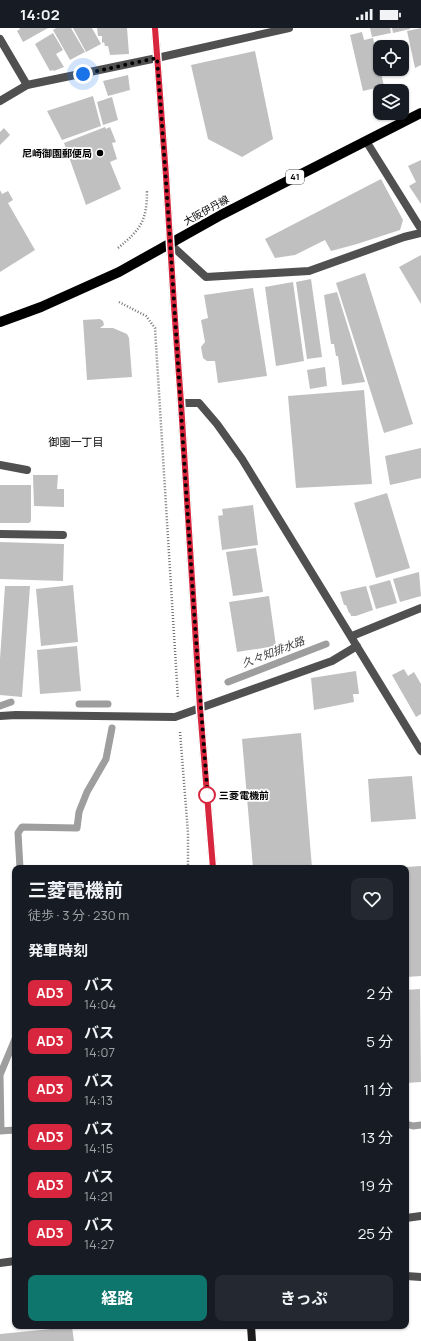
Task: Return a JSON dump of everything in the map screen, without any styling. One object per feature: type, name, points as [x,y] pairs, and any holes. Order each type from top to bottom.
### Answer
[{"type":"main road","points":[[155,28],[166,176],[200,708],[213,865]]},
{"type":"main road","name":"大阪伊丹線","points":[[0,322],[41,308],[119,272],[221,215],[421,113]]},
{"type":"main road","points":[[251,1329],[252,1341]]},
{"type":"street","points":[[0,101],[27,85],[157,58],[289,28]]},
{"type":"street","points":[[0,39],[27,85]]},
{"type":"street","points":[[366,141],[421,228]]},
{"type":"street","points":[[170,244],[206,277],[309,271],[404,237],[421,233]]},
{"type":"street","points":[[181,403],[199,403],[217,424],[242,459],[352,636],[421,751]]},
{"type":"street","points":[[0,465],[27,470]]},
{"type":"street","points":[[0,534],[63,535]]},
{"type":"street","points":[[352,636],[421,608]]},
{"type":"street","points":[[0,716],[175,717],[332,661],[357,646]]},
{"type":"street","points":[[409,1218],[421,1216]]},
{"type":"street","points":[[0,1263],[12,1261]]},
{"type":"street","points":[[409,1276],[421,1277]]},
{"type":"path","points":[[118,248],[134,234],[145,215],[147,206],[147,190]]},
{"type":"path","points":[[119,302],[146,316],[155,328],[179,716],[188,833],[188,865]]},
{"type":"building","points":[[19,28],[48,28],[23,42],[17,31],[20,29]]},
{"type":"building","points":[[56,28],[71,28],[85,52],[70,60],[53,30]]},
{"type":"building","points":[[73,28],[92,28],[101,44],[86,52]]},
{"type":"building","points":[[97,28],[127,28],[129,54],[110,55],[108,46],[105,46],[104,42],[102,43],[102,36],[98,36]]},
{"type":"building","points":[[370,28],[390,28],[391,33],[372,37]]},
{"type":"building","points":[[392,28],[410,28],[410,29],[393,33]]},
{"type":"building","points":[[421,28],[421,65],[415,68],[409,40],[407,31]]},
{"type":"building","points":[[362,32],[364,40],[373,38],[373,76],[382,76],[384,84],[373,84],[373,89],[363,91],[350,35]]},
{"type":"building","points":[[53,33],[63,50],[56,54],[64,67],[50,71],[35,44]]},
{"type":"building","points":[[255,51],[273,139],[242,157],[208,139],[191,65]]},
{"type":"building","points":[[128,75],[130,90],[108,96],[103,81]]},
{"type":"building","points":[[93,96],[101,126],[62,140],[47,111]]},
{"type":"building","points":[[112,97],[118,120],[103,125],[97,102]]},
{"type":"building","points":[[105,127],[106,129],[110,127],[116,142],[112,143],[117,159],[110,162],[121,189],[86,205],[64,143]]},
{"type":"building","points":[[4,128],[10,135],[0,145],[0,132]]},
{"type":"building","points":[[421,160],[421,204],[409,186],[416,182],[408,166]]},
{"type":"building","points":[[381,179],[403,220],[400,230],[331,251],[325,240],[295,255],[275,258],[265,239]]},
{"type":"building","points":[[0,190],[2,194],[8,191],[13,200],[8,203],[35,250],[0,272]]},
{"type":"building","points":[[421,255],[421,304],[399,267]]},
{"type":"building","points":[[365,273],[413,424],[384,433],[336,283]]},
{"type":"building","points":[[311,279],[322,357],[307,359],[296,282]]},
{"type":"building","points":[[293,282],[304,361],[276,366],[265,287]]},
{"type":"building","points":[[253,288],[267,376],[218,383],[215,361],[207,361],[203,358],[201,347],[205,342],[201,320],[208,318],[204,295]]},
{"type":"building","points":[[337,292],[365,382],[342,385],[338,356],[336,356],[334,344],[331,344],[324,295]]},
{"type":"building","points":[[100,319],[103,321],[104,325],[100,328],[113,328],[127,334],[129,338],[132,377],[87,380],[83,320]]},
{"type":"building","points":[[325,367],[327,386],[310,389],[307,370]]},
{"type":"building","points":[[364,390],[372,484],[296,488],[288,396]]},
{"type":"building","points":[[421,448],[421,478],[390,485],[385,456]]},
{"type":"building","points":[[33,475],[58,475],[57,489],[64,489],[64,507],[34,506]]},
{"type":"building","points":[[0,485],[31,485],[31,521],[29,523],[0,523]]},
{"type":"building","points":[[387,493],[410,568],[376,578],[354,503]]},
{"type":"building","points":[[253,505],[258,545],[222,550],[218,516],[223,515],[222,509]]},
{"type":"building","points":[[0,542],[64,544],[63,581],[0,579]]},
{"type":"building","points":[[256,548],[263,592],[233,596],[226,552]]},
{"type":"building","points":[[419,572],[421,596],[400,602],[393,579]]},
{"type":"building","points":[[390,580],[397,603],[376,609],[369,586]]},
{"type":"building","points":[[73,585],[78,642],[41,646],[36,589]]},
{"type":"building","points":[[5,586],[30,586],[22,697],[0,695],[0,659]]},
{"type":"building","points":[[366,586],[373,610],[356,616],[351,616],[346,605],[344,605],[340,592]]},
{"type":"building","points":[[269,596],[276,646],[237,652],[229,602]]},
{"type":"building","points":[[77,646],[81,691],[40,694],[37,650]]},
{"type":"building","points":[[404,669],[408,676],[414,672],[421,684],[421,714],[416,717],[392,675]]},
{"type":"building","points":[[356,671],[359,694],[353,694],[354,702],[314,710],[311,678]]},
{"type":"building","points":[[301,733],[312,865],[253,865],[242,739]]},
{"type":"building","points":[[412,776],[416,819],[371,822],[368,779]]},
{"type":"building","points":[[421,866],[421,976],[409,977],[409,867]]},
{"type":"building","points":[[420,989],[421,1082],[409,1083],[409,990]]},
{"type":"building","points":[[51,1329],[72,1329],[74,1341],[0,1341],[0,1334]]},
{"type":"waterway","name":"久々知排水路","points":[[228,682],[326,644]]},
{"type":"waterway","name":"久々知排水路","points":[[0,706],[11,702]]},
{"type":"waterway","name":"久々知排水路","points":[[79,704],[108,704]]},
{"type":"waterway","points":[[20,865],[18,833],[22,827],[77,828],[79,812],[87,792],[106,759],[112,728]]},
{"type":"waterway","points":[[1,1131],[0,1075],[12,1046]]},
{"type":"waterway","points":[[409,1125],[421,1125]]},
{"type":"waterway","points":[[0,1131],[12,1130]]},
{"type":"bus line","name":"AD3","points":[[155,28],[166,176],[200,708],[213,865]]},
{"type":"place","name":"尼崎御園郵便局","points":[[100,153]]},
{"type":"place","name":"三菱電機前","points":[[207,795]]},
{"type":"district","name":"御園一丁目","points":[[76,442]]},
{"type":"route","points":[[83,74],[157,58],[200,708],[208,799],[207,795]]}]
